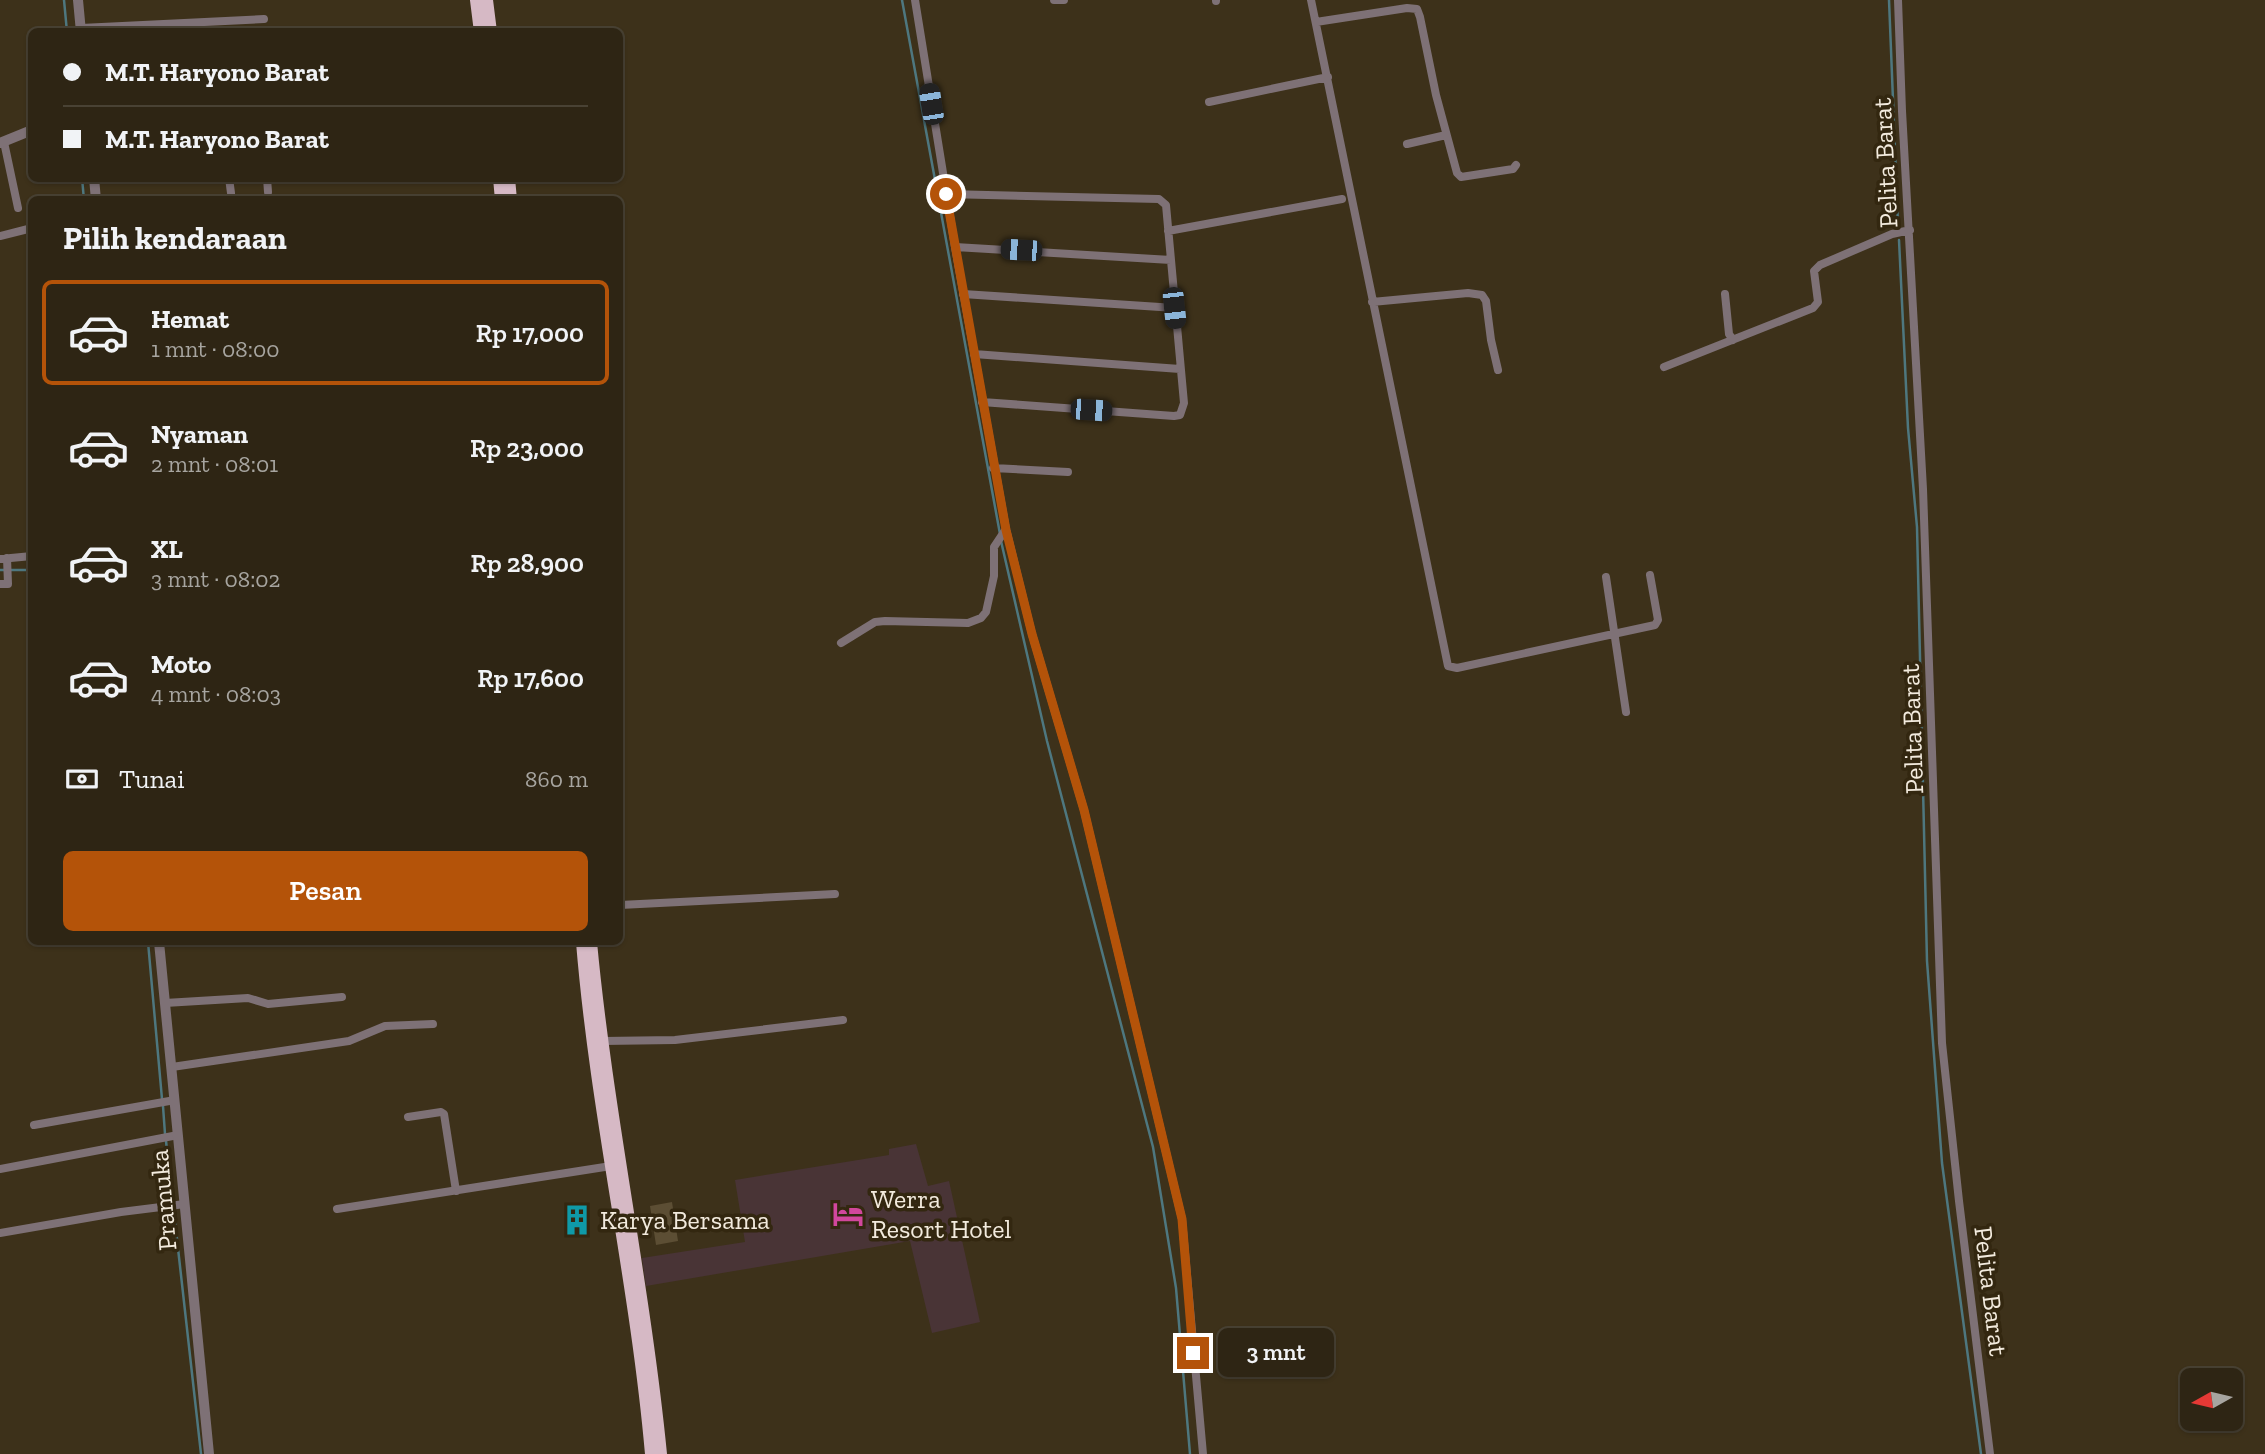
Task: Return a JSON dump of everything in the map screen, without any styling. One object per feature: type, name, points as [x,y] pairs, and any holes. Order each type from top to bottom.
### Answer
[{"type":"highway","points":[[476,0],[480,28]]},
{"type":"highway","points":[[487,0],[490,28]]},
{"type":"highway","points":[[582,945],[592,1044],[640,1354],[651,1454]]},
{"type":"highway","points":[[591,945],[603,1041],[650,1353],[661,1454]]},
{"type":"street","points":[[78,0],[81,28]]},
{"type":"street","points":[[915,0],[963,294],[1006,530],[1032,634],[1084,810],[1180,1210],[1185,1236],[1203,1454]]},
{"type":"street","points":[[1054,0],[1064,0]]},
{"type":"street","points":[[1311,0],[1448,666],[1457,668],[1657,623],[1650,575]]},
{"type":"street","name":"Pelita Barat","points":[[1898,0],[1931,684],[1942,1043],[1990,1454]]},
{"type":"street","points":[[1316,22],[1407,8],[1417,9],[1457,173],[1461,177],[1513,169],[1516,165]]},
{"type":"street","points":[[114,28],[264,19]]},
{"type":"street","points":[[1209,102],[1328,78]]},
{"type":"street","points":[[18,208],[2,143],[28,132]]},
{"type":"street","points":[[1407,144],[1447,135]]},
{"type":"street","points":[[230,182],[231,193]]},
{"type":"street","points":[[267,182],[268,192]]},
{"type":"street","points":[[946,194],[1159,199],[1166,205],[1183,410],[1180,415],[982,402]]},
{"type":"street","points":[[1168,231],[1342,199]]},
{"type":"street","points":[[0,236],[28,229]]},
{"type":"street","points":[[1664,367],[1816,306],[1818,302],[1814,271],[1820,265],[1892,234],[1910,230]]},
{"type":"street","points":[[955,247],[1171,260]]},
{"type":"street","points":[[1372,302],[1468,293],[1482,295],[1486,301],[1491,340],[1499,370]]},
{"type":"street","points":[[963,294],[1174,308]]},
{"type":"street","points":[[1725,294],[1729,334],[1733,340]]},
{"type":"street","points":[[974,354],[1180,369]]},
{"type":"street","points":[[993,468],[1068,472]]},
{"type":"street","points":[[841,643],[875,622],[968,623],[981,618],[986,612],[994,576],[994,547],[1006,530]]},
{"type":"street","points":[[0,584],[8,584],[3,558],[28,556]]},
{"type":"street","points":[[1606,577],[1626,712]]},
{"type":"street","points":[[623,905],[835,894]]},
{"type":"street","name":"Pramuka","points":[[159,945],[172,1067],[174,1136],[209,1454]]},
{"type":"street","points":[[165,1003],[248,998],[268,1004],[342,997]]},
{"type":"street","points":[[603,1041],[675,1040],[843,1020]]},
{"type":"street","points":[[172,1067],[349,1041],[385,1026],[433,1024]]},
{"type":"street","points":[[34,1125],[171,1101]]},
{"type":"street","points":[[408,1117],[441,1112],[444,1114],[456,1191]]},
{"type":"street","points":[[0,1169],[174,1136]]},
{"type":"street","points":[[337,1209],[611,1166]]},
{"type":"street","points":[[0,1233],[183,1204]]},
{"type":"shaded area","name":"Werra Resort Hotel","points":[[916,1144],[928,1186],[949,1181],[980,1322],[932,1333],[910,1241],[646,1286],[642,1258],[745,1242],[735,1180],[889,1155],[889,1149]]},
{"type":"shaded area","points":[[672,1202],[678,1241],[656,1245],[650,1206]]},
{"type":"waterway","points":[[64,0],[67,28]]},
{"type":"waterway","points":[[902,0],[1000,534]]},
{"type":"waterway","points":[[1889,0],[1898,225]]},
{"type":"waterway","points":[[82,182],[84,196]]},
{"type":"waterway","points":[[1899,240],[1908,428],[1917,527],[1927,961],[1942,1163],[1981,1454]]},
{"type":"waterway","points":[[1001,541],[1047,741],[1153,1147],[1176,1288],[1190,1454]]},
{"type":"waterway","points":[[0,570],[28,570]]},
{"type":"waterway","points":[[148,945],[162,1099]]},
{"type":"waterway","points":[[163,1106],[165,1134]]},
{"type":"waterway","points":[[166,1141],[201,1454]]},
{"type":"place","name":"Werra Resort Hotel","points":[[848,1214]]},
{"type":"place","name":"Karya Bersama","points":[[577,1220]]},
{"type":"route","points":[[946,194],[1006,530],[1032,634],[1084,810],[1182,1219],[1193,1353]]}]
